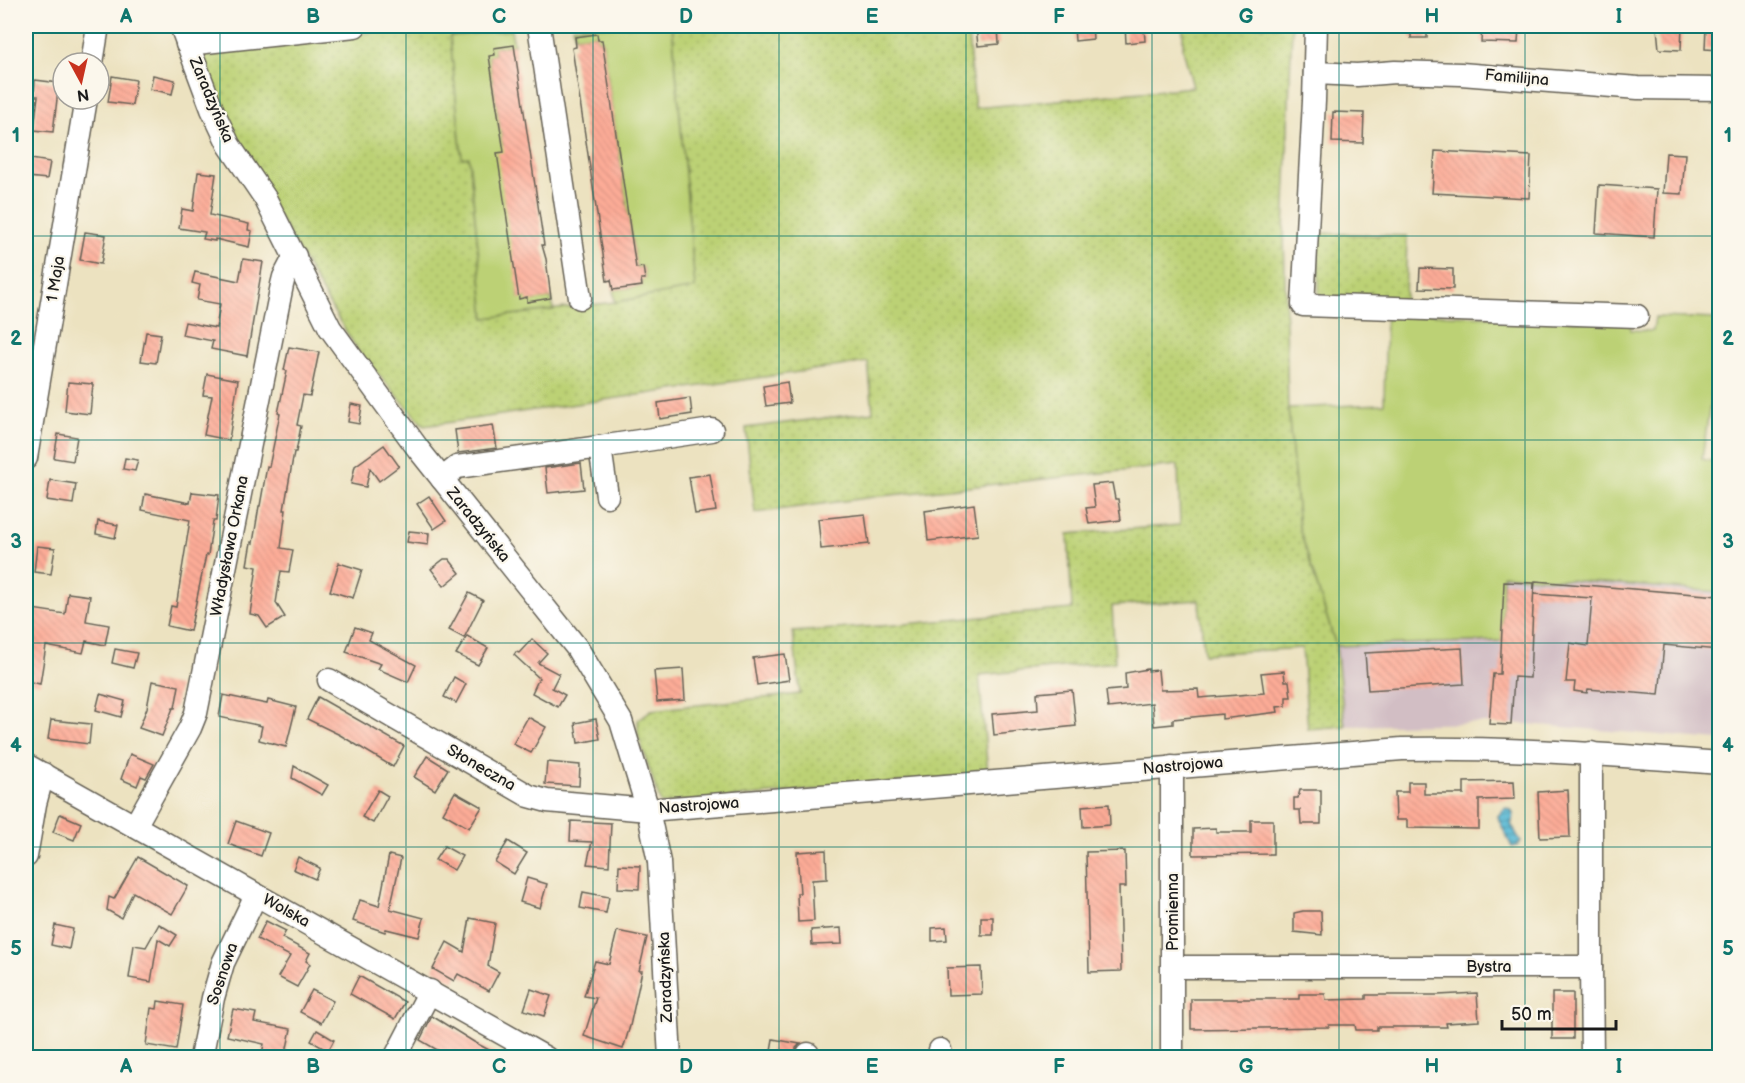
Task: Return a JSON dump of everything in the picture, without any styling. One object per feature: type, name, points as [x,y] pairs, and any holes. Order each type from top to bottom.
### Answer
[{"type":"street","points":[[94,51],[98,26]]},
{"type":"street","points":[[184,35],[355,26]]},
{"type":"street","points":[[539,26],[580,298]]},
{"type":"street","points":[[1316,26],[1303,305],[1636,316]]},
{"type":"street","name":"Zaradzyńska","points":[[184,35],[212,109],[229,145],[265,198],[330,328],[442,479],[576,648],[621,721],[648,810],[659,862],[664,914],[670,1058]]},
{"type":"street","name":"Familijna","points":[[1315,73],[1461,74],[1628,87],[1719,89]]},
{"type":"street","name":"1 Maja","points":[[26,458],[84,111]]},
{"type":"street","name":"Władysława Orkana","points":[[135,826],[190,728],[196,713],[282,285],[295,256]]},
{"type":"street","points":[[442,479],[457,467],[712,430]]},
{"type":"street","points":[[600,447],[607,496]]},
{"type":"street","name":"Słoneczna","points":[[329,680],[529,796],[547,801],[648,810]]},
{"type":"street","name":"Nastrojowa","points":[[648,810],[1402,749],[1465,748],[1591,753],[1719,763]]},
{"type":"street","points":[[1591,753],[1592,1058]]},
{"type":"street","name":"Promienna","points":[[1172,767],[1172,1058]]},
{"type":"street","points":[[26,856],[35,804],[34,769]]},
{"type":"street","name":"Wolska","points":[[34,769],[546,1058]]},
{"type":"street","name":"Sosnowa","points":[[201,1058],[213,998],[223,963],[256,895]]},
{"type":"street","name":"Bystra","points":[[1173,967],[1590,967]]},
{"type":"street","points":[[395,1058],[430,991]]},
{"type":"shaded area","points":[[1503,575],[1719,592],[1719,740],[1526,724],[1345,726],[1336,646],[1501,641]]},
{"type":"green space","points":[[429,26],[510,26],[511,30],[450,36],[462,158],[469,157],[485,318],[615,302],[695,288],[672,26],[967,26],[975,108],[1193,87],[1183,49],[1183,26],[1292,26],[1284,233],[1288,408],[1299,527],[1336,646],[1345,726],[1308,729],[1302,648],[1204,654],[1199,600],[1112,606],[1115,662],[979,675],[988,774],[661,804],[638,735],[638,720],[651,710],[800,694],[793,632],[1072,609],[1068,534],[1180,525],[1178,465],[881,496],[755,513],[746,428],[873,412],[868,362],[424,426],[358,351],[328,302],[220,115],[200,53],[213,49]]},
{"type":"green space","points":[[573,26],[672,26],[695,288],[615,302],[613,290],[642,286],[641,279],[645,278],[643,267],[636,268],[602,40],[598,40],[597,34],[575,37]]},
{"type":"green space","points":[[511,30],[514,45],[494,48],[495,55],[489,56],[503,145],[508,145],[519,298],[527,297],[528,301],[552,298],[553,310],[485,318],[469,157],[462,158],[450,36]]},
{"type":"green space","points":[[1318,233],[1407,236],[1405,301],[1319,297]]},
{"type":"green space","points":[[1386,312],[1631,323],[1631,330],[1653,331],[1655,317],[1719,319],[1719,342],[1702,459],[1719,463],[1719,592],[1503,575],[1502,641],[1336,646],[1299,527],[1288,408],[1384,404]]},
{"type":"water","points":[[1505,808],[1511,810],[1513,814],[1511,824],[1521,842],[1517,846],[1512,847],[1499,820],[1498,816]]},
{"type":"building","points":[[976,26],[998,26],[999,44],[978,46]]},
{"type":"building","points":[[1074,26],[1092,26],[1093,39],[1075,41]]},
{"type":"building","points":[[1125,26],[1144,26],[1145,41],[1126,43]]},
{"type":"building","points":[[1411,26],[1427,26],[1427,38],[1411,38]]},
{"type":"building","points":[[1482,26],[1519,26],[1518,43],[1481,42]]},
{"type":"building","points":[[1682,26],[1681,50],[1659,49],[1657,28]]},
{"type":"building","points":[[1706,26],[1719,26],[1719,50],[1705,49]]},
{"type":"building","points":[[597,34],[598,40],[602,40],[636,268],[643,267],[645,279],[641,279],[642,286],[613,290],[611,280],[607,281],[572,48],[576,47],[575,37]]},
{"type":"building","points":[[514,45],[551,298],[527,302],[527,297],[519,299],[497,153],[504,152],[489,56],[495,55],[494,48]]},
{"type":"building","points":[[153,75],[175,80],[172,94],[150,89]]},
{"type":"building","points":[[112,76],[136,80],[132,105],[111,102]]},
{"type":"building","points":[[35,80],[51,82],[51,111],[56,111],[53,132],[34,130],[38,96],[34,96]]},
{"type":"building","points":[[1333,112],[1364,113],[1363,143],[1332,142]]},
{"type":"building","points":[[1435,151],[1531,156],[1529,198],[1432,193]]},
{"type":"building","points":[[1666,153],[1685,154],[1682,194],[1663,193]]},
{"type":"building","points":[[31,159],[50,162],[47,179],[28,177]]},
{"type":"building","points":[[198,172],[216,174],[210,215],[249,224],[248,230],[252,231],[249,247],[215,239],[215,241],[203,239],[205,232],[179,228],[182,209],[193,211]]},
{"type":"building","points":[[1599,185],[1657,189],[1654,237],[1596,233]]},
{"type":"building","points":[[85,232],[106,235],[101,264],[80,260]]},
{"type":"building","points":[[243,259],[263,262],[247,356],[211,349],[213,341],[182,335],[185,322],[216,328],[220,304],[197,300],[200,285],[192,283],[195,272],[239,281]]},
{"type":"building","points":[[1420,268],[1453,269],[1453,289],[1419,288]]},
{"type":"building","points":[[146,332],[161,334],[156,363],[141,361]]},
{"type":"building","points":[[289,347],[319,352],[310,396],[303,395],[297,425],[301,426],[284,510],[286,510],[281,548],[293,550],[289,572],[281,571],[276,603],[285,617],[267,628],[259,616],[250,614],[257,567],[247,565],[280,414],[278,413],[287,371],[284,370]]},
{"type":"building","points":[[207,374],[238,380],[229,440],[204,435],[212,396],[203,395]]},
{"type":"building","points":[[68,382],[93,384],[90,414],[65,411]]},
{"type":"building","points":[[787,382],[790,403],[766,406],[763,386]]},
{"type":"building","points":[[690,398],[692,414],[660,419],[658,403]]},
{"type":"building","points":[[351,404],[362,406],[359,424],[348,422]]},
{"type":"building","points":[[493,425],[497,448],[458,453],[455,430]]},
{"type":"building","points":[[58,434],[77,437],[73,461],[54,458]]},
{"type":"building","points":[[384,445],[399,466],[379,481],[370,468],[366,487],[351,484],[355,466]]},
{"type":"building","points":[[125,458],[138,460],[135,471],[123,469]]},
{"type":"building","points":[[581,463],[584,489],[548,493],[545,468]]},
{"type":"building","points":[[710,474],[716,511],[695,514],[689,477]]},
{"type":"building","points":[[50,480],[76,484],[73,504],[47,500]]},
{"type":"building","points":[[1112,483],[1115,499],[1118,499],[1121,520],[1089,524],[1086,508],[1095,507],[1092,485]]},
{"type":"building","points":[[192,492],[219,495],[216,521],[213,521],[208,555],[206,555],[190,631],[167,626],[171,606],[176,607],[190,520],[142,510],[145,494],[190,503]]},
{"type":"building","points":[[429,496],[446,521],[434,529],[417,504]]},
{"type":"building","points":[[974,504],[978,535],[928,541],[925,511]]},
{"type":"building","points":[[865,514],[869,544],[821,549],[818,519]]},
{"type":"building","points":[[98,521],[118,525],[115,538],[96,534]]},
{"type":"building","points":[[409,531],[429,533],[428,545],[407,542]]},
{"type":"building","points":[[37,546],[55,548],[51,574],[34,572]]},
{"type":"building","points":[[444,559],[449,559],[460,573],[444,586],[431,569]]},
{"type":"building","points":[[339,563],[362,570],[353,598],[330,591]]},
{"type":"building","points":[[1535,581],[1719,596],[1719,650],[1664,645],[1659,695],[1588,689],[1587,693],[1574,691],[1575,682],[1566,682],[1570,643],[1588,646],[1592,598],[1534,594]]},
{"type":"building","points":[[1504,582],[1534,583],[1530,678],[1514,677],[1511,725],[1489,724],[1493,674],[1500,674]]},
{"type":"building","points":[[68,593],[90,596],[86,621],[109,625],[105,645],[86,641],[83,653],[46,646],[40,684],[26,681],[26,608],[65,614]]},
{"type":"building","points":[[469,593],[483,600],[464,638],[449,630]]},
{"type":"building","points":[[355,627],[372,633],[369,640],[416,665],[408,682],[378,669],[381,664],[346,652]]},
{"type":"building","points":[[467,636],[488,648],[478,665],[456,654]]},
{"type":"building","points":[[532,639],[547,653],[538,663],[559,674],[552,688],[565,695],[558,707],[532,693],[539,678],[514,655],[516,652],[519,653]]},
{"type":"building","points":[[1462,648],[1464,684],[1368,690],[1365,653]]},
{"type":"building","points":[[115,649],[137,653],[133,668],[112,663]]},
{"type":"building","points":[[785,654],[789,680],[757,685],[753,658]]},
{"type":"building","points":[[683,669],[685,700],[657,702],[654,671]]},
{"type":"building","points":[[1148,669],[1148,671],[1158,670],[1160,690],[1198,689],[1199,698],[1264,693],[1261,673],[1284,671],[1285,681],[1289,681],[1291,697],[1286,697],[1286,706],[1277,707],[1278,712],[1222,719],[1222,714],[1173,719],[1173,724],[1154,726],[1152,703],[1108,708],[1106,691],[1126,689],[1125,673]]},
{"type":"building","points":[[454,677],[466,684],[456,703],[444,697]]},
{"type":"building","points":[[152,681],[179,686],[175,708],[173,708],[162,736],[139,728],[147,708]]},
{"type":"building","points":[[1072,690],[1076,726],[994,735],[992,714],[1038,710],[1037,693]]},
{"type":"building","points":[[100,694],[125,701],[121,717],[96,710]]},
{"type":"building","points":[[223,695],[267,704],[268,700],[296,707],[286,747],[259,740],[262,726],[219,717]]},
{"type":"building","points":[[318,697],[404,746],[393,767],[340,735],[307,719]]},
{"type":"building","points":[[528,717],[546,727],[531,753],[513,744]]},
{"type":"building","points":[[596,719],[600,739],[578,743],[575,723]]},
{"type":"building","points":[[51,720],[91,724],[89,744],[48,739]]},
{"type":"building","points":[[130,754],[154,764],[146,778],[141,776],[137,786],[121,779]]},
{"type":"building","points":[[427,756],[448,769],[435,790],[414,777]]},
{"type":"building","points":[[547,762],[580,765],[579,786],[545,784]]},
{"type":"building","points":[[294,766],[328,785],[322,795],[292,778]]},
{"type":"building","points":[[1514,781],[1515,799],[1479,800],[1479,829],[1407,828],[1407,820],[1396,820],[1395,792],[1408,792],[1408,782],[1424,782],[1424,794],[1464,794],[1464,782]]},
{"type":"building","points":[[378,790],[388,796],[373,823],[362,817]]},
{"type":"building","points":[[1300,790],[1321,790],[1321,824],[1301,824],[1300,810],[1294,810],[1294,798],[1298,798]]},
{"type":"building","points":[[1568,790],[1570,837],[1540,838],[1538,792]]},
{"type":"building","points":[[455,792],[482,807],[469,828],[443,813]]},
{"type":"building","points":[[1109,804],[1110,825],[1083,827],[1082,806]]},
{"type":"building","points":[[60,814],[81,823],[74,840],[53,832]]},
{"type":"building","points":[[1251,820],[1273,820],[1273,854],[1193,855],[1193,829],[1216,828],[1216,832],[1251,832]]},
{"type":"building","points":[[236,821],[269,833],[261,856],[228,844]]},
{"type":"building","points":[[571,821],[611,823],[609,866],[587,864],[592,842],[570,841]]},
{"type":"building","points":[[508,841],[527,853],[514,874],[495,862]]},
{"type":"building","points":[[444,846],[462,856],[454,870],[435,860]]},
{"type":"building","points":[[826,850],[827,879],[812,880],[814,921],[798,922],[797,893],[800,893],[797,852]]},
{"type":"building","points":[[1125,851],[1126,887],[1119,887],[1121,971],[1089,972],[1086,852]]},
{"type":"building","points":[[389,855],[401,858],[390,909],[424,918],[419,937],[386,929],[385,932],[353,921],[360,900],[379,906]]},
{"type":"building","points":[[138,857],[188,886],[172,914],[133,892],[121,918],[107,910],[109,897],[114,899]]},
{"type":"building","points":[[298,857],[320,868],[315,879],[293,869]]},
{"type":"building","points":[[619,865],[640,866],[639,889],[618,888]]},
{"type":"building","points":[[527,878],[547,884],[540,908],[520,902]]},
{"type":"building","points":[[583,892],[609,897],[606,913],[580,908]]},
{"type":"building","points":[[1321,911],[1322,935],[1294,932],[1294,913]]},
{"type":"building","points":[[981,917],[993,917],[993,935],[981,935]]},
{"type":"building","points":[[470,918],[495,923],[488,966],[499,972],[489,991],[458,974],[454,981],[433,969],[447,942],[464,952]]},
{"type":"building","points":[[266,921],[286,931],[282,938],[310,953],[306,961],[310,964],[297,987],[278,977],[290,956],[257,939]]},
{"type":"building","points":[[159,924],[177,935],[170,946],[158,939],[151,982],[129,978],[134,945],[146,947]]},
{"type":"building","points":[[55,925],[73,929],[69,949],[51,945]]},
{"type":"building","points":[[946,927],[947,940],[932,941],[932,928]]},
{"type":"building","points":[[841,928],[842,944],[812,945],[811,930]]},
{"type":"building","points":[[617,931],[647,937],[639,971],[642,971],[623,1049],[584,1036],[596,998],[584,996],[595,961],[609,964]]},
{"type":"building","points":[[981,967],[982,994],[948,995],[947,968]]},
{"type":"building","points":[[359,976],[405,1002],[395,1019],[350,994]]},
{"type":"building","points":[[531,989],[551,996],[544,1016],[524,1010]]},
{"type":"building","points":[[312,990],[333,1001],[321,1023],[300,1012]]},
{"type":"building","points":[[1477,993],[1479,1021],[1446,1023],[1447,1027],[1377,1027],[1377,1030],[1356,1030],[1355,1025],[1329,1025],[1329,1027],[1191,1029],[1191,999],[1299,999],[1299,994],[1325,994],[1326,1000],[1366,999],[1366,995]]},
{"type":"building","points":[[1552,993],[1573,993],[1573,1039],[1552,1039]]},
{"type":"building","points":[[158,1001],[183,1005],[176,1050],[146,1045],[151,1008],[157,1009]]},
{"type":"building","points":[[233,1009],[256,1013],[254,1022],[291,1029],[285,1058],[262,1054],[264,1044],[227,1036]]},
{"type":"building","points":[[432,1016],[504,1058],[451,1058],[420,1040]]},
{"type":"building","points":[[317,1030],[334,1040],[328,1051],[311,1041]]},
{"type":"building","points":[[773,1039],[800,1044],[796,1048],[795,1058],[770,1056]]}]
